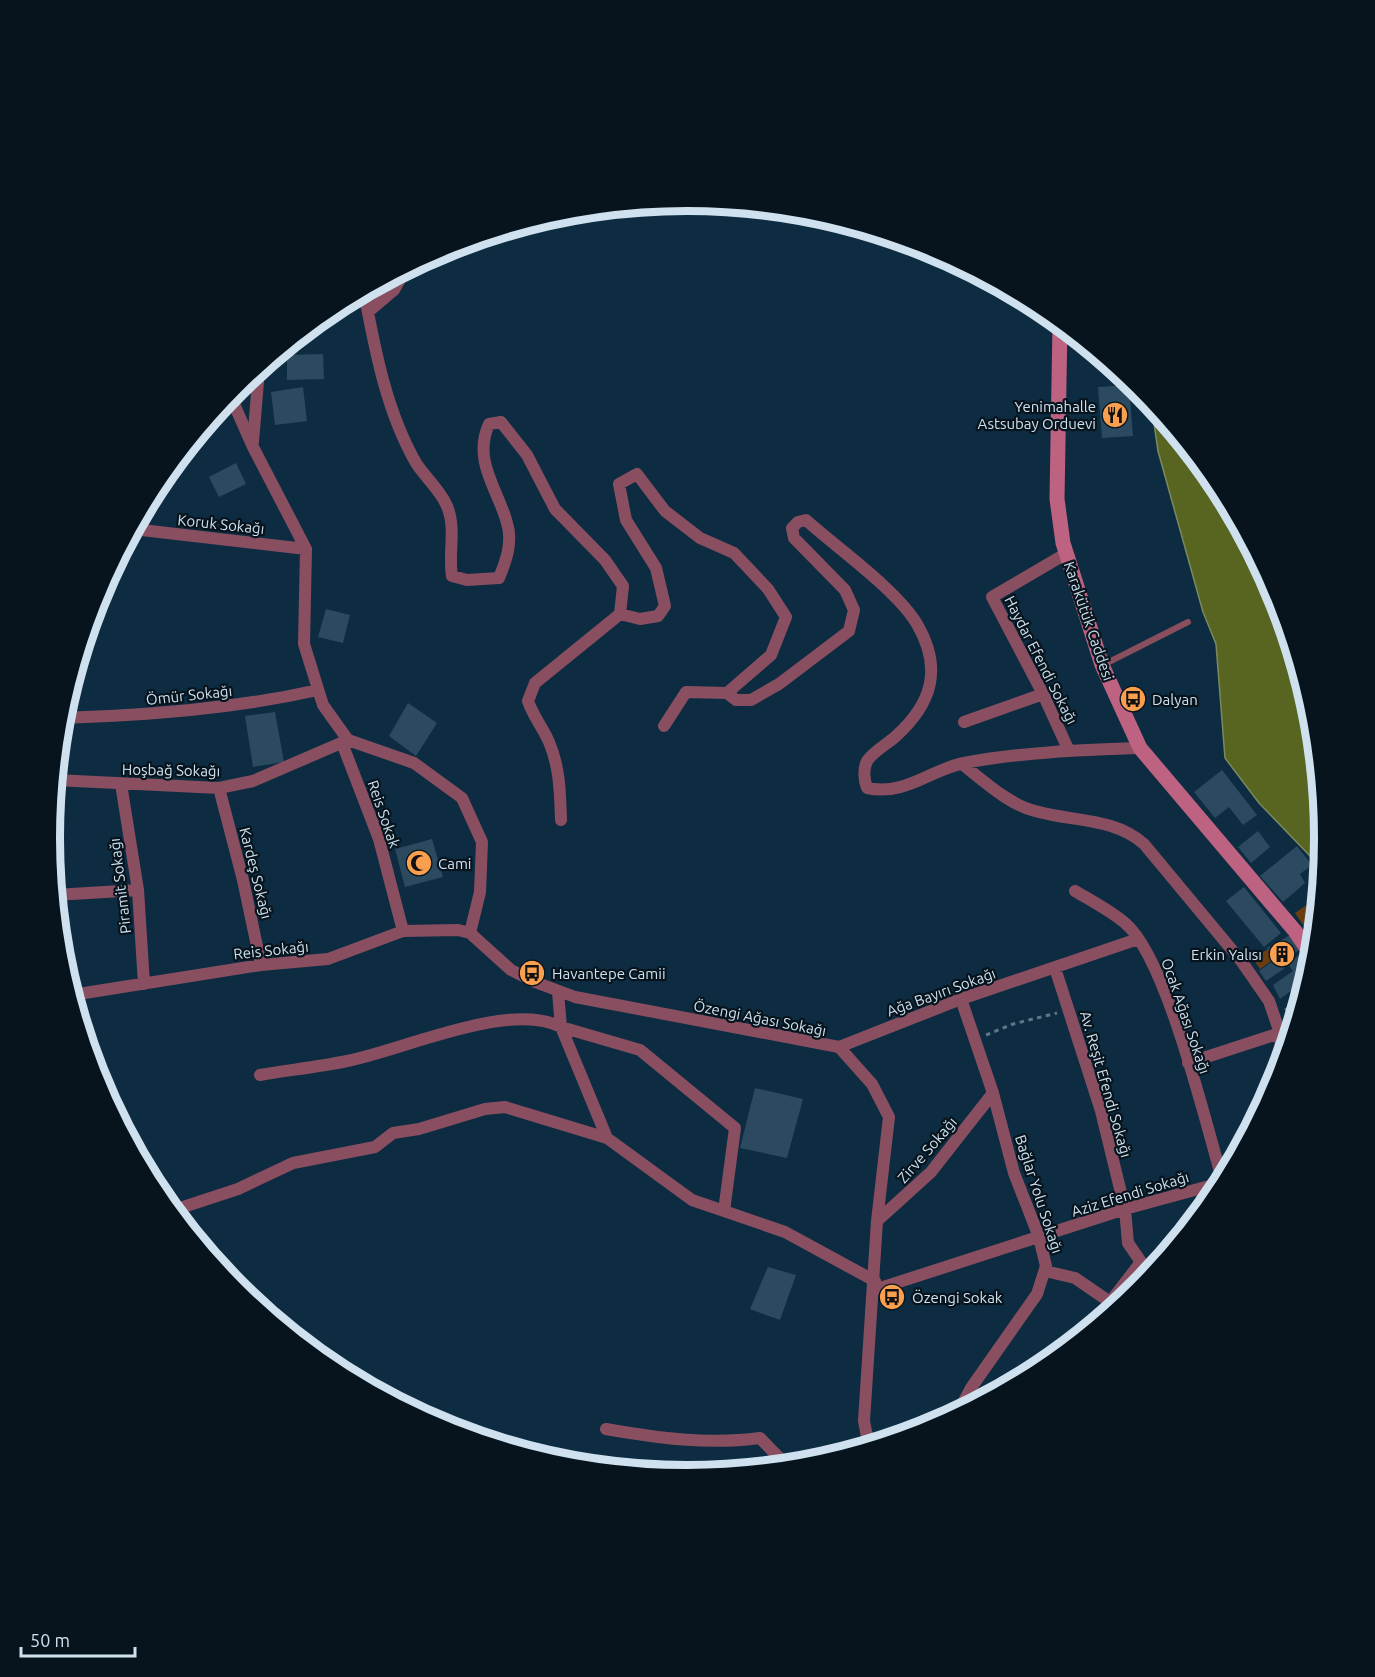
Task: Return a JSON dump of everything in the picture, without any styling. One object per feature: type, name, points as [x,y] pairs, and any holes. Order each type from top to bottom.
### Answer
[{"type":"main road","name":"Karakütük Caddesi","points":[[1060,334],[1057,499],[1066,553],[1102,665],[1140,748],[1295,931],[1305,946]]},
{"type":"street","points":[[368,312],[394,290],[398,282]]},
{"type":"street","points":[[366,300],[391,407],[416,462],[447,504],[452,534],[449,560],[452,576],[467,580],[499,578],[509,553],[508,524],[489,483],[483,437],[489,424],[501,422],[527,455],[555,509],[605,560],[623,586],[620,614],[536,683],[528,701],[534,717],[549,740],[559,772],[561,820]]},
{"type":"street","points":[[253,447],[258,382]]},
{"type":"street","points":[[235,405],[253,447],[306,549]]},
{"type":"street","points":[[620,614],[640,619],[658,616],[664,606],[656,568],[622,509],[619,484],[637,474],[665,511],[700,538],[734,553],[768,589],[786,617],[771,655],[727,693]]},
{"type":"street","points":[[664,726],[686,692],[727,693],[736,700],[751,700],[779,684],[849,631],[854,610],[846,590],[794,538],[792,528],[798,522],[806,520],[900,601],[917,624],[931,660],[931,689],[914,720],[867,762],[864,780],[867,788],[885,791],[922,781],[962,764],[1069,751],[1140,748]]},
{"type":"street","name":"Koruk Sokağı","points":[[141,531],[306,549]]},
{"type":"street","name":"Reis Sokak","points":[[306,549],[304,644],[323,705],[345,742],[379,839],[403,931]]},
{"type":"street","name":"Haydar Efendi Sokağı","points":[[1066,553],[992,597],[1043,694],[1069,751]]},
{"type":"street","name":"Ömür Sokağı","points":[[72,718],[142,716],[215,709],[318,690]]},
{"type":"street","points":[[964,722],[1043,694]]},
{"type":"street","points":[[345,742],[414,763],[462,798],[482,842],[480,892],[470,933]]},
{"type":"street","name":"Hoşbağ Sokağı","points":[[63,780],[219,788],[253,781],[345,742]]},
{"type":"street","points":[[962,764],[995,790],[1034,811],[1080,818],[1130,831],[1144,844],[1242,962],[1269,1001],[1280,1033],[1281,1043]]},
{"type":"street","name":"Piramit Sokağı","points":[[121,784],[138,890],[144,984]]},
{"type":"street","name":"Kardeş Sokağı","points":[[219,788],[243,880],[261,965]]},
{"type":"street","points":[[62,895],[138,890]]},
{"type":"street","name":"Ocak Ağası Sokağı","points":[[1076,891],[1126,924],[1149,953],[1188,1063],[1220,1170]]},
{"type":"street","name":"Reis Sokağı","points":[[79,994],[261,965],[328,959],[403,931],[458,930],[470,933]]},
{"type":"street","name":"Özengi Ağası Sokağı","points":[[470,933],[511,970],[558,992],[838,1047],[872,1084],[889,1117],[877,1221],[875,1285],[864,1421],[868,1440]]},
{"type":"street","name":"Ağa Bayırı Sokağı","points":[[838,1047],[961,999],[1138,939]]},
{"type":"street","name":"Av. Reşit Efendi Sokağı","points":[[1055,968],[1101,1111],[1125,1209],[1128,1243],[1141,1262],[1111,1301]]},
{"type":"street","points":[[558,992],[561,1027],[607,1138]]},
{"type":"street","name":"Bağlar Yolu Sokağı","points":[[961,999],[993,1093],[1014,1173],[1040,1238],[1046,1266],[1037,1294],[964,1402]]},
{"type":"street","points":[[260,1075],[347,1061],[505,1018],[547,1019],[561,1027],[640,1050],[735,1128],[724,1211]]},
{"type":"street","points":[[1188,1063],[1280,1033]]},
{"type":"street","name":"Zirve Sokağı","points":[[877,1221],[931,1172],[993,1093]]},
{"type":"street","points":[[181,1207],[238,1189],[294,1163],[375,1147],[393,1133],[419,1129],[484,1109],[505,1107],[607,1138],[692,1200],[784,1232],[875,1285]]},
{"type":"street","name":"Aziz Efendi Sokağı","points":[[875,1285],[1040,1238],[1125,1209],[1210,1186]]},
{"type":"street","points":[[1045,1271],[1075,1278],[1110,1302]]},
{"type":"street","points":[[606,1429],[673,1441],[740,1441],[760,1438],[780,1459]]},
{"type":"lane","points":[[1102,665],[1188,622]]},
{"type":"path","points":[[1274,1016],[1292,1006]]},
{"type":"path","points":[[976,1040],[1013,1024],[1054,1014],[1070,1013]]},
{"type":"shaded area","points":[[1153,419],[1185,457],[1231,525],[1267,598],[1282,637],[1294,676],[1310,757],[1314,797],[1314,862],[1259,803],[1225,758],[1216,644],[1203,612],[1158,451]]},
{"type":"shaded area","points":[[1312,902],[1308,932],[1295,913]]},
{"type":"shaded area","points":[[1268,949],[1274,959],[1260,969],[1253,959]]},
{"type":"building","points":[[323,354],[324,379],[287,380],[289,355]]},
{"type":"building","points":[[1121,386],[1130,394],[1133,436],[1102,438],[1098,387]]},
{"type":"building","points":[[303,387],[307,421],[275,425],[271,392]]},
{"type":"building","points":[[236,463],[246,484],[219,497],[209,477]]},
{"type":"building","points":[[326,609],[350,615],[343,643],[318,637]]},
{"type":"building","points":[[408,703],[437,723],[416,756],[389,736]]},
{"type":"building","points":[[275,712],[284,762],[253,767],[245,716]]},
{"type":"building","points":[[1222,770],[1257,815],[1243,825],[1229,807],[1215,818],[1194,792]]},
{"type":"building","points":[[1258,831],[1270,847],[1251,863],[1238,847]]},
{"type":"building","name":"Cami","points":[[432,839],[443,877],[405,887],[395,849]]},
{"type":"building","points":[[1297,846],[1312,865],[1300,874],[1305,883],[1283,902],[1260,876]]},
{"type":"building","points":[[1244,887],[1281,933],[1264,947],[1226,901]]},
{"type":"building","name":"Erkin Yalısı","points":[[1292,934],[1302,948],[1282,962],[1285,968],[1266,981],[1259,971],[1274,960],[1267,948]]},
{"type":"building","points":[[1303,952],[1295,995],[1292,990],[1280,999],[1273,985],[1293,971],[1288,964]]},
{"type":"building","points":[[755,1088],[803,1099],[787,1158],[740,1148]]},
{"type":"building","points":[[768,1267],[796,1275],[780,1320],[750,1309]]},
{"type":"place","name":"Yenimahalle Astsubay Orduevi","points":[[1115,415]]},
{"type":"place","name":"Dalyan","points":[[1133,699]]},
{"type":"place","name":"Cami","points":[[419,863]]},
{"type":"place","name":"Erkin Yalısı","points":[[1282,954]]},
{"type":"place","name":"Havantepe Camii","points":[[532,973]]},
{"type":"place","name":"Özengi Sokak","points":[[892,1297]]}]
